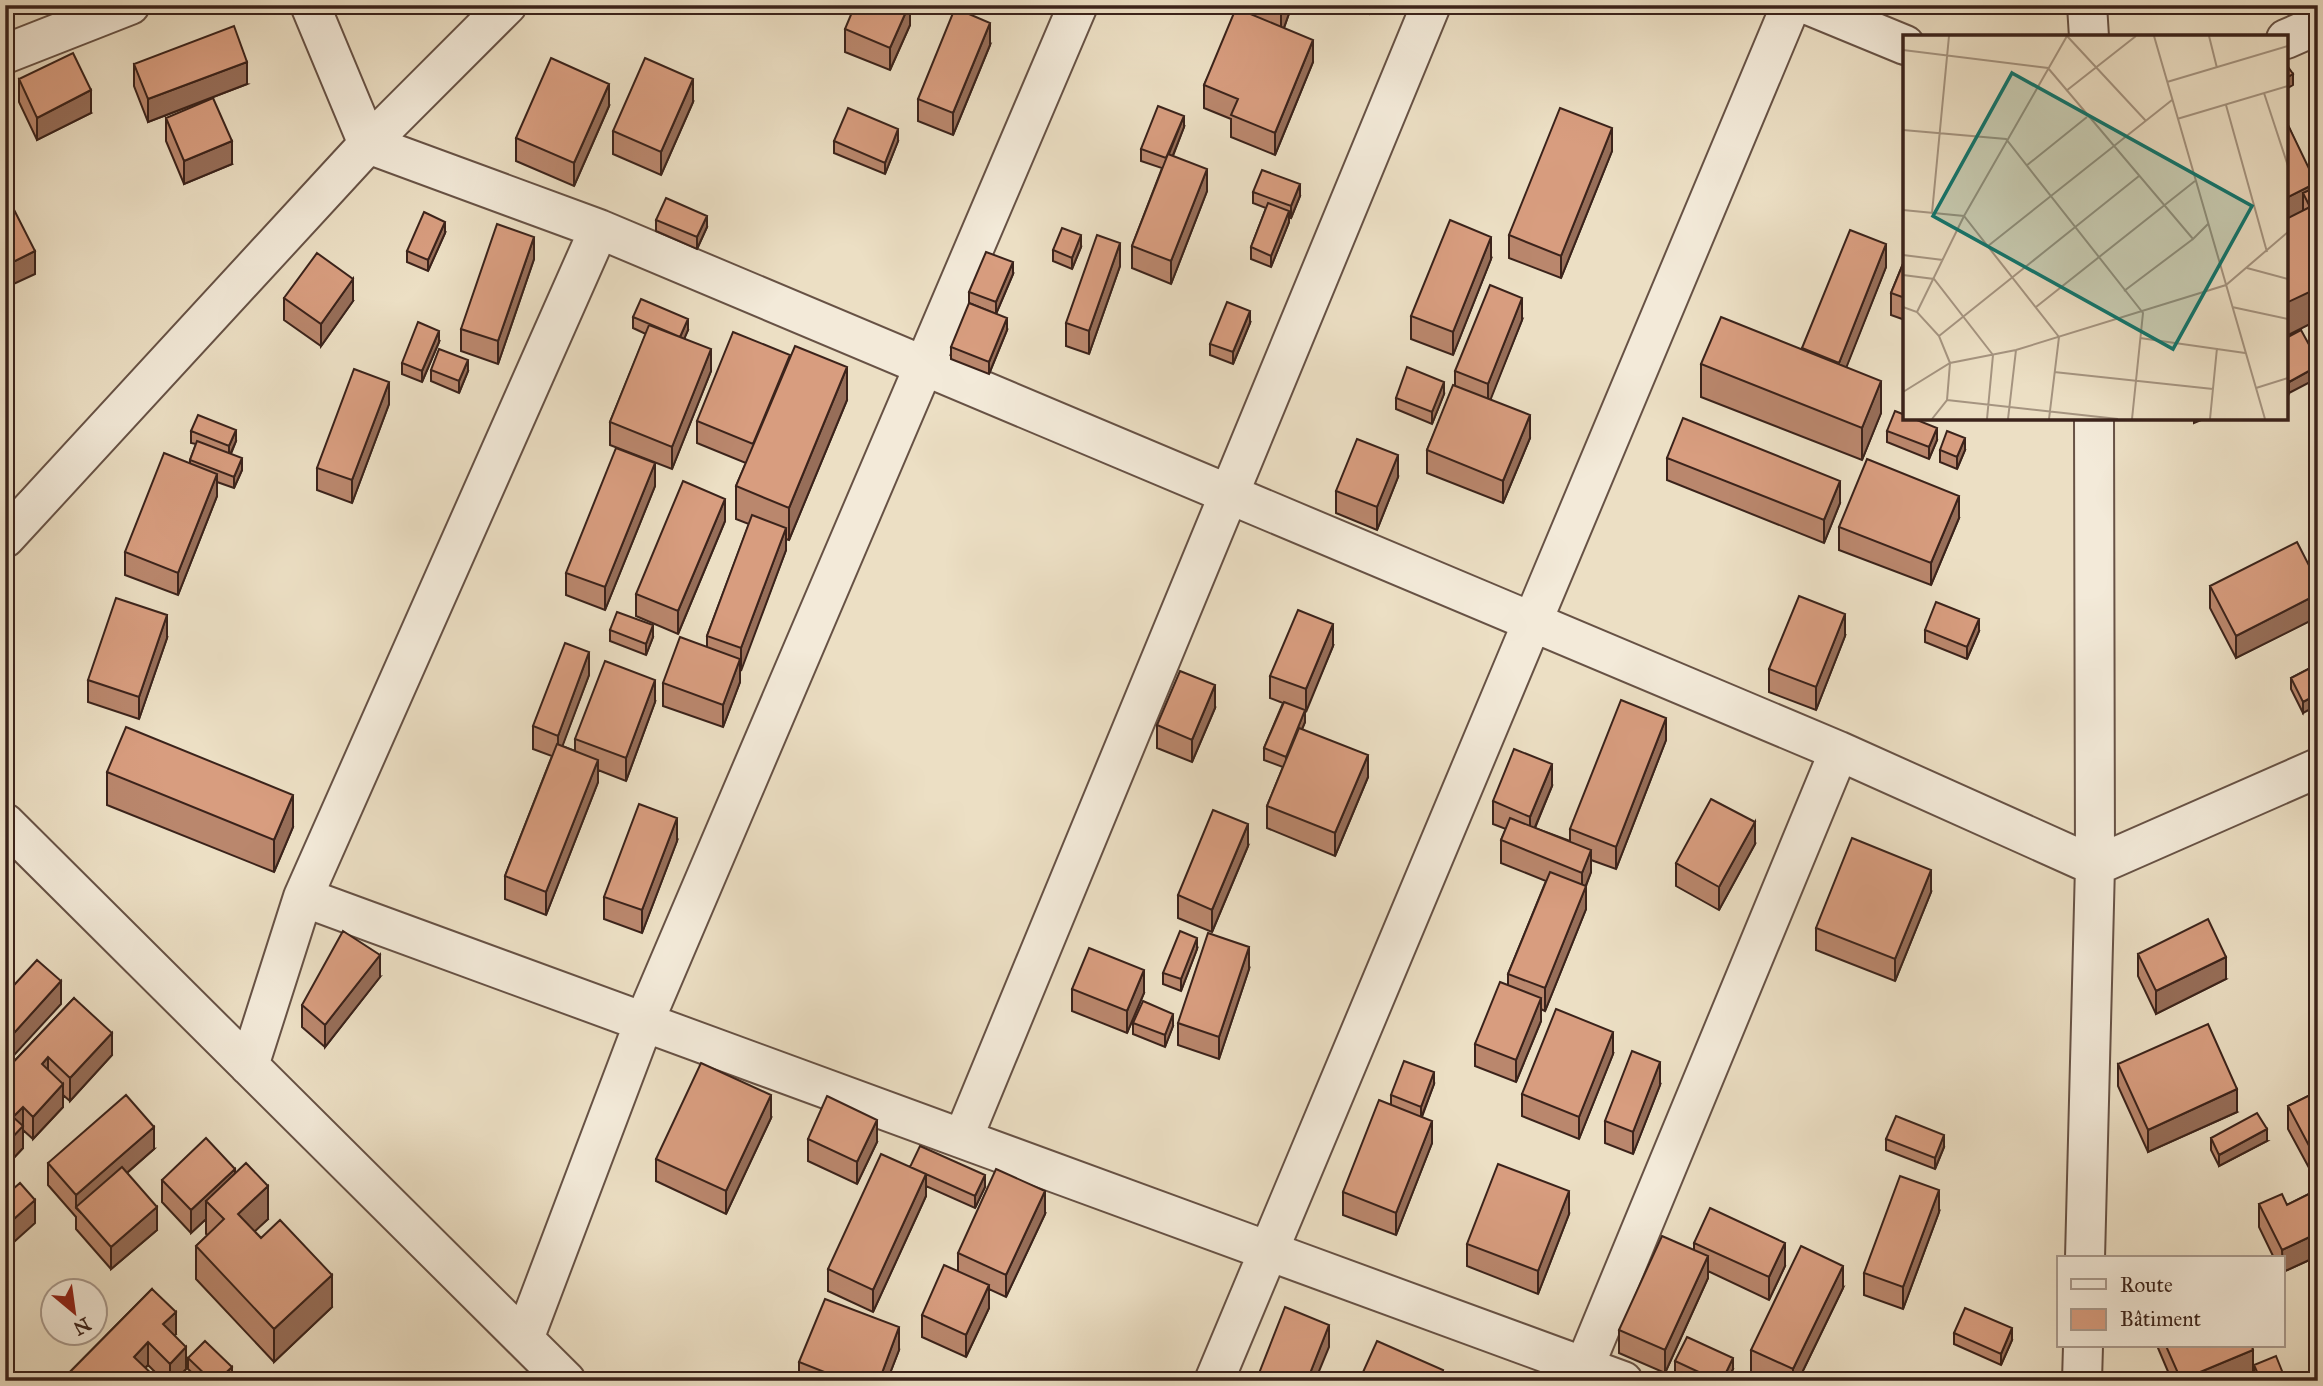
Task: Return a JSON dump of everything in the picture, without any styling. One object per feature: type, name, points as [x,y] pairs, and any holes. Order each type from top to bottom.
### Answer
[{"type":"street","points":[[5,54],[130,5]]},
{"type":"street","points":[[310,5],[369,144],[598,229],[1839,751],[2095,866],[2318,768]]},
{"type":"street","points":[[5,538],[369,144],[507,5]]},
{"type":"street","points":[[524,1339],[644,1022],[1078,5]]},
{"type":"street","points":[[963,1138],[1431,5]]},
{"type":"street","points":[[1214,1381],[1791,5]]},
{"type":"street","points":[[1808,5],[1903,44]]},
{"type":"street","points":[[2087,5],[2089,35]]},
{"type":"street","points":[[2288,38],[2318,25]]},
{"type":"street","points":[[249,1066],[303,897],[598,229]]},
{"type":"street","points":[[2085,1256],[2095,866],[2094,420]]},
{"type":"street","points":[[1585,1365],[1839,751]]},
{"type":"street","points":[[5,824],[566,1381]]},
{"type":"street","points":[[303,897],[1623,1381]]},
{"type":"street","points":[[2082,1348],[2082,1381]]},
{"type":"building","points":[[855,5],[909,5],[890,48],[845,29]]},
{"type":"building","points":[[1258,5],[1284,5],[1281,14]]},
{"type":"building","points":[[955,8],[990,23],[953,113],[918,99]]},
{"type":"building","points":[[1236,8],[1313,40],[1275,133],[1231,115],[1238,99],[1204,85]]},
{"type":"building","points":[[234,26],[247,62],[148,99],[134,64]]},
{"type":"building","points":[[73,53],[91,90],[37,118],[19,79]]},
{"type":"building","points":[[551,58],[609,84],[574,163],[516,138]]},
{"type":"building","points":[[645,58],[693,79],[661,152],[613,131]]},
{"type":"building","points":[[213,98],[232,141],[184,161],[166,118]]},
{"type":"building","points":[[1158,106],[1184,116],[1166,158],[1141,149]]},
{"type":"building","points":[[848,108],[898,129],[885,163],[834,141]]},
{"type":"building","points":[[1560,108],[1612,128],[1561,256],[1509,235]]},
{"type":"building","points":[[2288,125],[2316,183],[2288,197]]},
{"type":"building","points":[[1168,154],[1207,169],[1171,261],[1132,246]]},
{"type":"building","points":[[1262,170],[1300,184],[1291,206],[1253,192]]},
{"type":"building","points":[[2318,186],[2318,288],[2288,302],[2288,218],[2310,207],[2303,193]]},
{"type":"building","points":[[5,192],[35,251],[5,266]]},
{"type":"building","points":[[666,198],[707,216],[697,237],[656,220]]},
{"type":"building","points":[[1268,203],[1289,211],[1271,256],[1251,247]]},
{"type":"building","points":[[424,212],[445,222],[428,260],[407,251]]},
{"type":"building","points":[[1450,220],[1491,237],[1453,332],[1411,316]]},
{"type":"building","points":[[497,224],[534,237],[498,341],[461,329]]},
{"type":"building","points":[[1062,228],[1081,235],[1072,258],[1053,250]]},
{"type":"building","points":[[1850,230],[1886,244],[1839,363],[1802,348]]},
{"type":"building","points":[[1097,235],[1120,243],[1089,331],[1066,323]]},
{"type":"building","points":[[986,252],[1013,262],[996,302],[969,292]]},
{"type":"building","points":[[317,253],[353,279],[321,324],[284,298]]},
{"type":"building","points":[[1903,264],[1903,297],[1891,293]]},
{"type":"building","points":[[1490,285],[1522,298],[1488,384],[1455,371]]},
{"type":"building","points":[[641,299],[688,319],[680,337],[633,317]]},
{"type":"building","points":[[1227,302],[1250,311],[1233,352],[1210,344]]},
{"type":"building","points":[[969,303],[1007,318],[989,362],[951,347]]},
{"type":"building","points":[[1721,317],[1881,381],[1862,428],[1701,364]]},
{"type":"building","points":[[418,322],[439,331],[422,371],[402,363]]},
{"type":"building","points":[[649,325],[711,349],[672,447],[610,422]]},
{"type":"building","points":[[2301,330],[2318,361],[2318,366],[2289,382],[2288,380],[2288,337]]},
{"type":"building","points":[[733,332],[790,355],[753,444],[697,421]]},
{"type":"building","points":[[795,346],[847,367],[789,508],[736,486]]},
{"type":"building","points":[[439,349],[468,360],[459,381],[431,370]]},
{"type":"building","points":[[1407,367],[1444,382],[1432,412],[1396,398]]},
{"type":"building","points":[[354,369],[389,382],[352,480],[317,468]]},
{"type":"building","points":[[1453,385],[1530,415],[1503,481],[1427,450]]},
{"type":"building","points":[[1895,411],[1903,414],[1903,420],[1917,420],[1937,428],[1929,447],[1887,431]]},
{"type":"building","points":[[198,415],[236,430],[229,446],[191,431]]},
{"type":"building","points":[[1683,418],[1840,481],[1824,520],[1667,458]]},
{"type":"building","points":[[1947,431],[1965,438],[1957,457],[1940,450]]},
{"type":"building","points":[[1357,439],[1398,455],[1377,507],[1336,491]]},
{"type":"building","points":[[197,441],[242,458],[234,477],[190,460]]},
{"type":"building","points":[[616,448],[655,463],[605,587],[566,573]]},
{"type":"building","points":[[164,453],[217,474],[178,573],[125,552]]},
{"type":"building","points":[[1867,459],[1959,496],[1931,563],[1839,527]]},
{"type":"building","points":[[683,481],[725,499],[678,611],[636,594]]},
{"type":"building","points":[[752,515],[786,528],[741,648],[707,636]]},
{"type":"building","points":[[2318,535],[2318,553],[2310,540]]},
{"type":"building","points":[[2297,542],[2318,583],[2318,594],[2236,636],[2210,586]]},
{"type":"building","points":[[1799,596],[1845,614],[1816,687],[1769,669]]},
{"type":"building","points":[[116,598],[167,615],[139,697],[88,680]]},
{"type":"building","points":[[1936,602],[1979,619],[1967,647],[1925,630]]},
{"type":"building","points":[[1298,610],[1333,624],[1306,689],[1270,676]]},
{"type":"building","points":[[617,612],[653,625],[646,644],[610,630]]},
{"type":"building","points":[[680,637],[740,659],[723,705],[663,683]]},
{"type":"building","points":[[565,643],[589,652],[558,736],[533,726]]},
{"type":"building","points":[[605,661],[655,680],[626,758],[575,739]]},
{"type":"building","points":[[2318,664],[2318,694],[2303,702],[2291,678]]},
{"type":"building","points":[[1180,671],[1215,685],[1192,740],[1157,725]]},
{"type":"building","points":[[1621,700],[1666,718],[1616,847],[1570,829]]},
{"type":"building","points":[[1284,702],[1305,710],[1286,757],[1264,748]]},
{"type":"building","points":[[126,727],[293,795],[274,840],[107,772]]},
{"type":"building","points":[[1299,728],[1368,755],[1335,833],[1267,806]]},
{"type":"building","points":[[557,744],[598,760],[546,892],[505,876]]},
{"type":"building","points":[[1514,749],[1552,764],[1530,817],[1493,801]]},
{"type":"building","points":[[1711,799],[1755,822],[1719,887],[1676,863]]},
{"type":"building","points":[[639,804],[677,818],[642,910],[604,897]]},
{"type":"building","points":[[1213,810],[1248,824],[1212,910],[1178,895]]},
{"type":"building","points":[[1510,818],[1591,850],[1582,873],[1501,840]]},
{"type":"building","points":[[1852,838],[1931,870],[1895,959],[1816,928]]},
{"type":"building","points":[[1550,872],[1586,886],[1545,988],[1508,974]]},
{"type":"building","points":[[2208,919],[2226,957],[2156,991],[2138,954]]},
{"type":"building","points":[[343,931],[380,955],[325,1025],[302,1005]]},
{"type":"building","points":[[1180,931],[1197,938],[1181,979],[1163,973]]},
{"type":"building","points":[[1208,933],[1249,947],[1219,1037],[1178,1023]]},
{"type":"building","points":[[1089,948],[1144,970],[1127,1011],[1072,989]]},
{"type":"building","points":[[37,960],[61,981],[5,1043],[5,995]]},
{"type":"building","points":[[1500,982],[1541,998],[1516,1060],[1475,1044]]},
{"type":"building","points":[[74,998],[112,1033],[70,1078],[48,1057],[42,1064],[63,1084],[33,1117],[23,1107],[13,1117],[23,1126],[10,1140],[5,1135],[5,1071]]},
{"type":"building","points":[[1143,1001],[1173,1014],[1165,1035],[1133,1023]]},
{"type":"building","points":[[1556,1009],[1613,1032],[1579,1117],[1522,1094]]},
{"type":"building","points":[[2208,1024],[2237,1089],[2148,1130],[2118,1064]]},
{"type":"building","points":[[1632,1051],[1660,1062],[1633,1132],[1605,1121]]},
{"type":"building","points":[[1404,1061],[1434,1072],[1421,1107],[1391,1095]]},
{"type":"building","points":[[701,1063],[771,1095],[726,1191],[656,1159]]},
{"type":"building","points":[[2318,1091],[2318,1155],[2315,1157],[2288,1106]]},
{"type":"building","points":[[126,1095],[154,1127],[76,1195],[48,1163]]},
{"type":"building","points":[[827,1096],[877,1120],[857,1162],[808,1139]]},
{"type":"building","points":[[1379,1100],[1432,1121],[1396,1213],[1343,1192]]},
{"type":"building","points":[[2257,1113],[2267,1129],[2219,1155],[2211,1138]]},
{"type":"building","points":[[1896,1116],[1944,1135],[1935,1158],[1886,1139]]},
{"type":"building","points":[[206,1138],[235,1169],[191,1210],[162,1180]]},
{"type":"building","points":[[920,1146],[985,1175],[975,1196],[910,1167]]},
{"type":"building","points":[[881,1154],[926,1174],[873,1290],[828,1269]]},
{"type":"building","points":[[246,1163],[268,1186],[238,1214],[261,1238],[280,1220],[332,1275],[274,1329],[196,1246],[224,1219],[206,1201]]},
{"type":"building","points":[[1498,1164],[1569,1191],[1538,1271],[1467,1244]]},
{"type":"building","points":[[122,1167],[157,1207],[111,1247],[76,1207]]},
{"type":"building","points":[[996,1169],[1045,1191],[1006,1275],[958,1253]]},
{"type":"building","points":[[1900,1176],[1939,1190],[1903,1287],[1864,1273]]},
{"type":"building","points":[[2318,1176],[2318,1233],[2282,1250],[2259,1204],[2282,1194],[2287,1205],[2317,1190],[2311,1179]]},
{"type":"building","points":[[20,1183],[35,1200],[5,1227],[5,1196]]},
{"type":"building","points":[[1710,1208],[1785,1243],[1769,1277],[1694,1243]]},
{"type":"building","points":[[1662,1236],[1708,1256],[1665,1350],[1619,1330]]},
{"type":"building","points":[[1801,1246],[1843,1266],[1793,1369],[1751,1350]]},
{"type":"building","points":[[944,1265],[989,1285],[966,1335],[922,1315]]},
{"type":"building","points":[[152,1289],[176,1312],[163,1324],[186,1347],[170,1364],[148,1342],[134,1357],[156,1378],[153,1381],[67,1381],[64,1378],[94,1348],[108,1348],[108,1334]]},
{"type":"building","points":[[825,1299],[899,1327],[879,1381],[847,1381],[799,1362]]},
{"type":"building","points":[[1285,1307],[1329,1325],[1307,1381],[1256,1381]]},
{"type":"building","points":[[1965,1308],[2012,1328],[2001,1354],[1954,1333]]},
{"type":"building","points":[[1687,1337],[1733,1358],[1722,1381],[1675,1361]]},
{"type":"building","points":[[205,1341],[232,1367],[217,1381],[212,1381],[188,1358]]},
{"type":"building","points":[[1377,1341],[1443,1370],[1438,1381],[1359,1381]]},
{"type":"building","points":[[2167,1348],[2252,1348],[2253,1350],[2181,1380]]},
{"type":"building","points":[[2276,1356],[2286,1381],[2261,1381],[2254,1365]]}]
